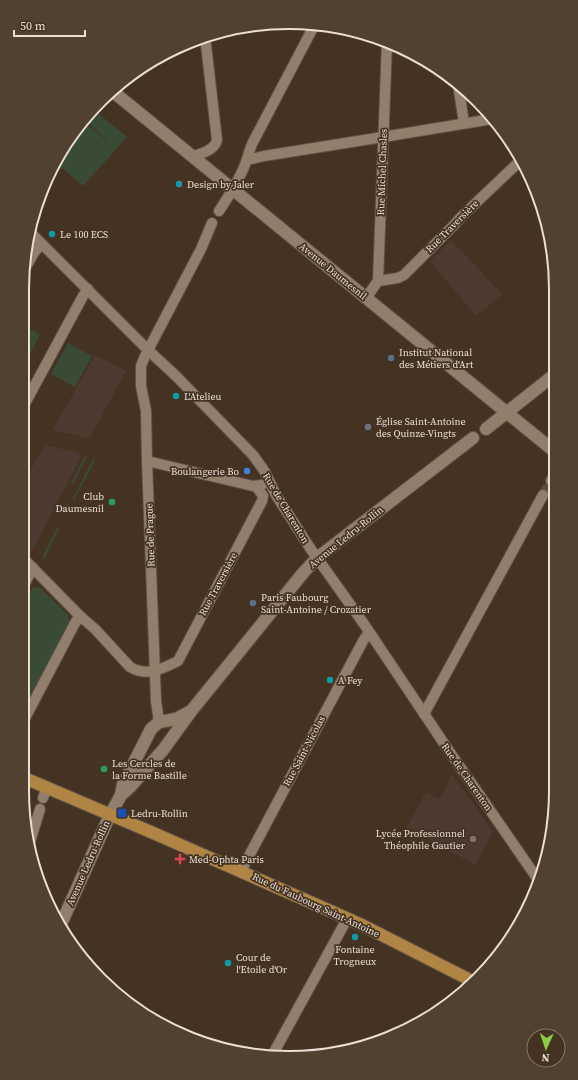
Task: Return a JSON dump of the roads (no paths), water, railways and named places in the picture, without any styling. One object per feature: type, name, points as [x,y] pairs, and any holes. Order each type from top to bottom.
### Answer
[{"type":"main road","name":"Avenue Daumesnil","points":[[117,95],[549,447]]},
{"type":"main road","points":[[486,429],[549,379]]},
{"type":"main road","name":"Avenue Ledru-Rollin","points":[[64,920],[110,815],[121,795],[130,787],[165,747],[192,710],[303,573],[317,558],[473,438]]},
{"type":"main road","name":"Avenue Ledru-Rollin","points":[[159,722],[176,719],[192,710]]},
{"type":"main road","points":[[121,795],[123,784],[146,739],[152,729],[159,722],[164,727],[165,747],[153,746],[146,739]]},
{"type":"main road","name":"Rue du Faubourg Saint-Antoine","points":[[29,782],[45,793],[133,824],[348,919],[468,979]]},
{"type":"street","points":[[219,212],[233,189],[247,160],[252,144],[312,30]]},
{"type":"street","points":[[192,156],[209,150],[216,144],[217,140],[206,43]]},
{"type":"street","name":"Rue Michel Chasles","points":[[378,281],[387,48]]},
{"type":"street","points":[[459,94],[464,123]]},
{"type":"street","points":[[247,160],[486,120]]},
{"type":"street","name":"Rue Traversière","points":[[378,281],[398,278],[404,274],[517,164]]},
{"type":"street","name":"Rue de Prague","points":[[159,722],[156,701],[146,411],[141,386],[141,366],[201,249],[212,223]]},
{"type":"street","name":"Rue de Charenton","points":[[34,236],[254,455],[265,472],[276,495],[317,558],[535,875]]},
{"type":"street","points":[[31,258],[35,251],[42,244]]},
{"type":"street","points":[[366,298],[378,281]]},
{"type":"street","points":[[29,396],[88,289]]},
{"type":"street","points":[[147,461],[256,486],[270,484]]},
{"type":"street","name":"Rue Traversière","points":[[155,671],[178,660],[262,501],[263,496],[256,486]]},
{"type":"street","points":[[424,714],[543,495]]},
{"type":"street","points":[[29,565],[95,629],[130,667],[144,672],[155,671]]},
{"type":"street","points":[[29,574],[32,568]]},
{"type":"street","points":[[29,711],[80,616]]},
{"type":"street","name":"Rue Saint-Nicolas","points":[[241,871],[369,632]]},
{"type":"street","points":[[32,834],[40,808]]},
{"type":"street","points":[[275,1050],[348,919]]},
{"type":"tunnel","points":[[543,495],[549,484]]},
{"type":"place","name":"Design by Jaler","points":[[179,184]]},
{"type":"place","name":"Le 100 ECS","points":[[52,234]]},
{"type":"place","name":"Institut National des Métiers d'Art","points":[[391,358]]},
{"type":"place","name":"L'Atelieu","points":[[176,396]]},
{"type":"place","name":"Église Saint-Antoine des Quinze-Vingts","points":[[368,427]]},
{"type":"place","name":"Boulangerie Bo","points":[[247,471]]},
{"type":"place","name":"Club Daumesnil","points":[[112,502]]},
{"type":"place","name":"Paris Faubourg Saint-Antoine / Crozatier","points":[[253,603]]},
{"type":"place","name":"A Fey","points":[[330,680]]},
{"type":"place","name":"Les Cercles de la Forme Bastille","points":[[104,769]]},
{"type":"place","name":"Ledru-Rollin","points":[[122,813]]},
{"type":"place","name":"Lycée Professionnel Théophile Gautier","points":[[473,839]]},
{"type":"place","name":"Med-Ophta Paris","points":[[180,859]]},
{"type":"place","name":"Fontaine Trogneux","points":[[355,937]]},
{"type":"place","name":"Cour de l'Etoile d'Or","points":[[228,963]]}]
